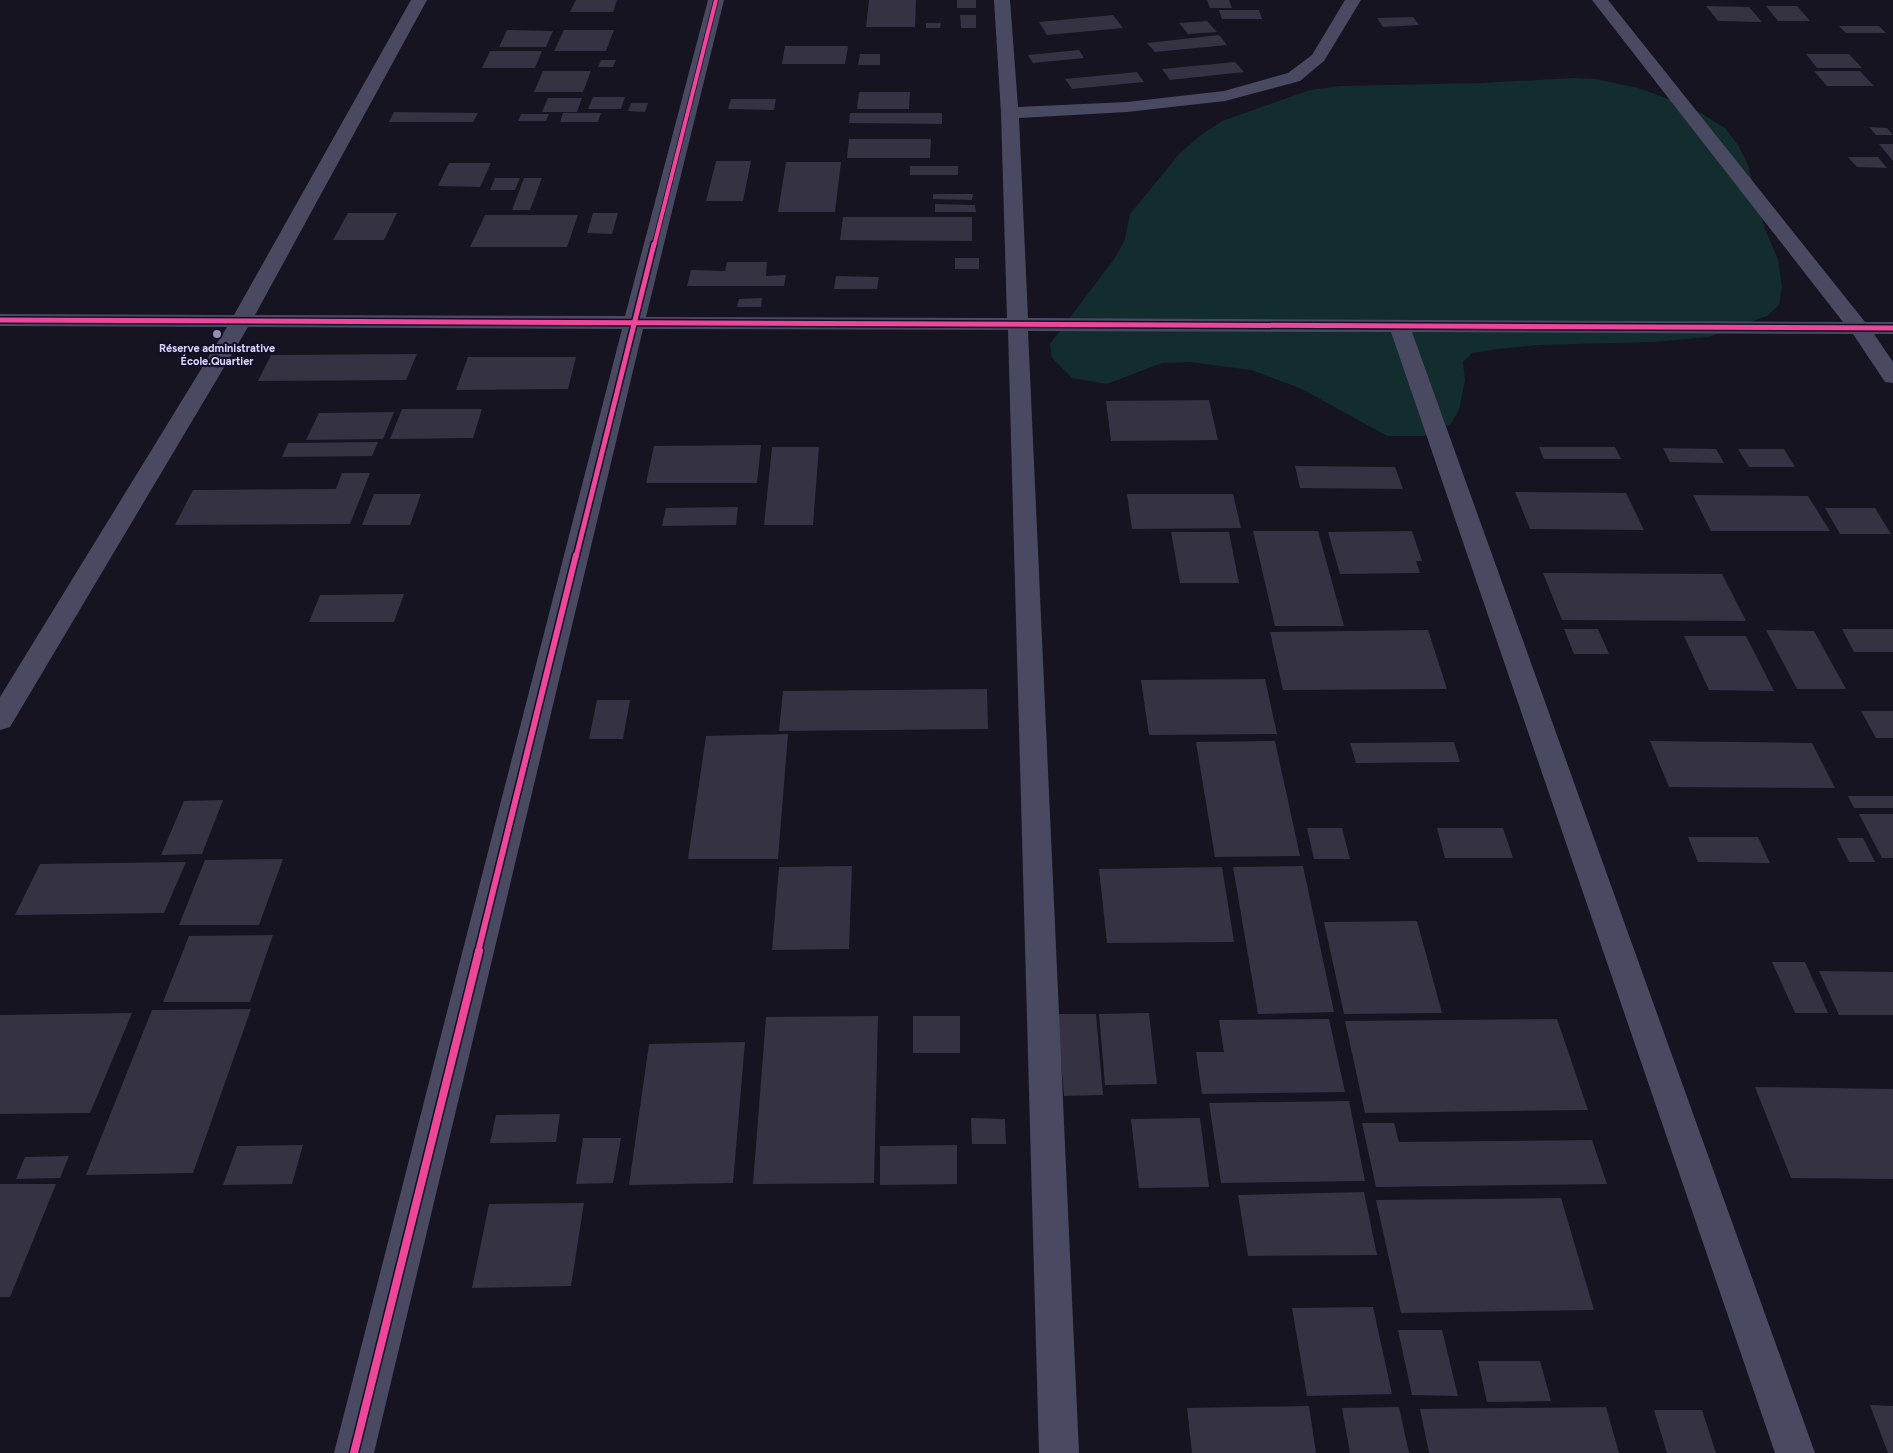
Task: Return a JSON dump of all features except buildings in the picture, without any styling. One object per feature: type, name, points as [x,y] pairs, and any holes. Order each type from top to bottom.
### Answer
[{"type":"street","points":[[0,720],[241,321],[419,0]]},
{"type":"street","points":[[354,1453],[716,0]]},
{"type":"street","points":[[1002,0],[1010,113],[1059,1453]]},
{"type":"street","points":[[1010,113],[1126,107],[1225,96],[1294,77],[1318,58],[1353,0]]},
{"type":"street","points":[[1600,0],[1859,328],[1893,377]]},
{"type":"street","points":[[0,320],[1893,328]]},
{"type":"street","points":[[1399,326],[1795,1453]]},
{"type":"green space","points":[[1574,78],[1596,79],[1638,88],[1691,107],[1725,128],[1738,145],[1748,165],[1765,229],[1778,259],[1782,287],[1779,305],[1767,316],[1709,337],[1654,342],[1539,345],[1472,353],[1463,362],[1465,380],[1459,410],[1451,424],[1424,436],[1387,436],[1302,389],[1251,370],[1190,362],[1162,363],[1107,384],[1072,378],[1052,358],[1050,344],[1115,258],[1125,239],[1130,214],[1180,153],[1201,135],[1222,121],[1310,90],[1340,86],[1480,83]]},
{"type":"cycle path","points":[[354,1453],[716,0]]},
{"type":"cycle path","points":[[0,320],[1893,328]]},
{"type":"place","name":"Réserve administrative École.Quartier","points":[[217,334]]}]
